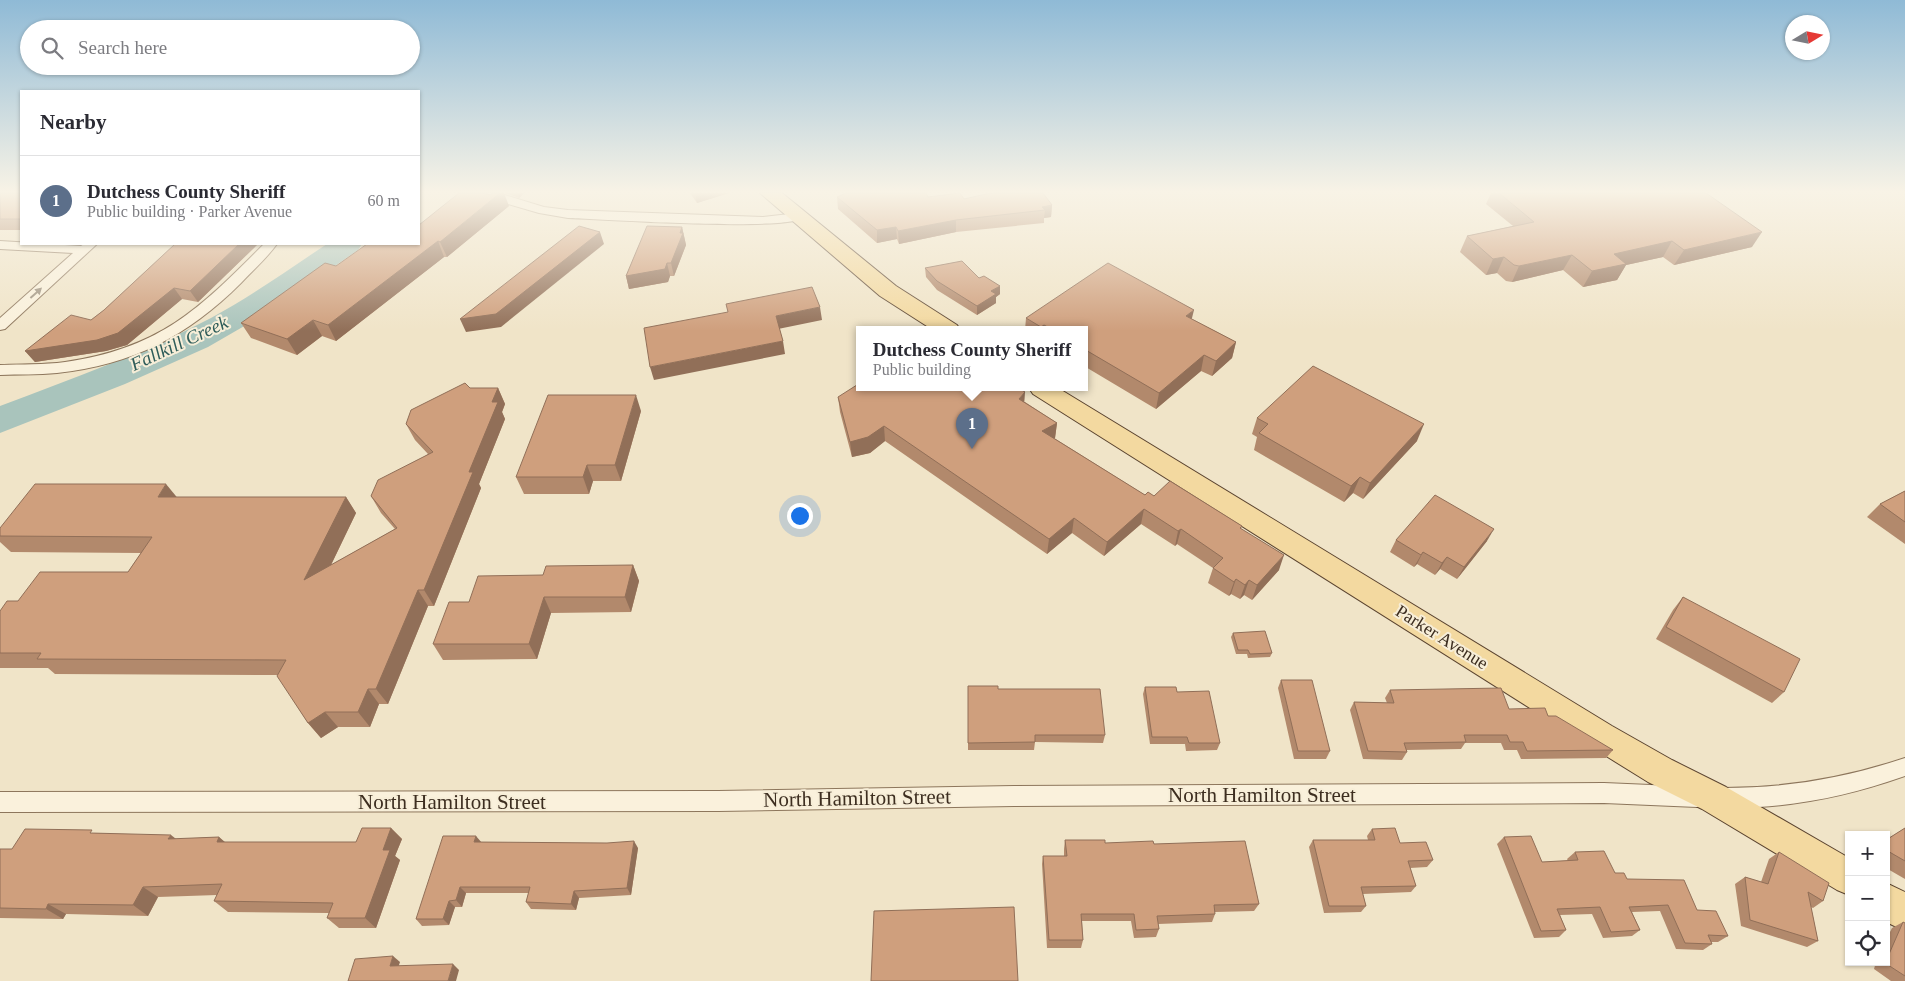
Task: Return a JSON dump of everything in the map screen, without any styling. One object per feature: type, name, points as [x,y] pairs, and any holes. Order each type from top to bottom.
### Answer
[{"type":"main road","points":[[824,239],[888,291],[943,326]]},
{"type":"main road","name":"Parker Avenue","points":[[1046,391],[1586,726],[1660,770],[1714,798],[1846,876]]},
{"type":"main road","points":[[1890,904],[1905,913]]},
{"type":"street","points":[[0,370],[63,367],[119,355],[156,341],[184,325],[207,307],[270,245]]},
{"type":"street","points":[[0,246],[88,247]]},
{"type":"street","points":[[0,326],[88,247]]},
{"type":"street","name":"North Hamilton Street","points":[[0,802],[718,801],[1014,796],[1594,793],[1646,793],[1714,798],[1755,798],[1796,796],[1850,785],[1905,766]]},
{"type":"building","points":[[420,239],[444,239],[440,242],[438,241],[328,325],[313,320],[287,339],[241,323],[325,263],[336,266],[366,245],[420,245]]},
{"type":"building","points":[[563,239],[591,239],[496,314],[460,319]]},
{"type":"building","points":[[642,239],[681,239],[671,263],[667,263],[665,269],[626,276]]},
{"type":"building","points":[[1470,239],[1733,239],[1684,250],[1672,241],[1614,254],[1626,264],[1592,271],[1572,255],[1519,266],[1514,265],[1504,257],[1493,259]]},
{"type":"building","points":[[174,245],[238,245],[190,291],[174,288],[118,333],[97,340],[25,351],[71,315],[91,320]]},
{"type":"building","points":[[962,261],[979,278],[984,276],[1000,286],[991,291],[996,294],[977,306],[937,281],[925,268]]},
{"type":"building","points":[[1108,263],[1194,310],[1186,316],[1236,342],[1216,361],[1204,355],[1159,393],[1088,351],[1088,326],[1039,326],[1026,318]]},
{"type":"building","points":[[812,287],[820,307],[776,316],[783,341],[650,367],[644,328],[728,312],[726,304]]},
{"type":"building","points":[[1313,366],[1424,424],[1370,483],[1360,477],[1351,486],[1259,433],[1268,424],[1257,418]]},
{"type":"building","points":[[465,383],[470,388],[498,388],[492,402],[498,402],[469,472],[473,472],[424,590],[418,590],[376,689],[368,689],[358,712],[325,712],[308,723],[277,676],[286,660],[37,659],[41,653],[0,653],[0,611],[7,601],[18,601],[40,572],[128,572],[152,537],[0,536],[0,528],[35,484],[166,484],[158,497],[346,497],[304,580],[397,528],[371,496],[378,480],[433,452],[406,424],[411,410]]},
{"type":"building","points":[[856,386],[856,391],[1023,391],[1025,392],[1019,399],[1057,423],[1042,431],[1145,495],[1148,492],[1154,496],[1170,481],[1284,555],[1257,585],[1249,580],[1245,585],[1236,579],[1234,582],[1213,568],[1223,558],[1181,529],[1178,531],[1144,509],[1107,542],[1074,518],[1049,539],[884,426],[868,437],[850,442],[838,397]]},
{"type":"building","points":[[548,395],[636,395],[615,465],[587,465],[583,477],[516,477]]},
{"type":"building","points":[[1905,491],[1905,522],[1880,504]]},
{"type":"building","points":[[1435,495],[1494,529],[1464,567],[1447,557],[1442,563],[1423,552],[1421,555],[1396,540]]},
{"type":"building","points":[[633,565],[625,597],[544,597],[529,644],[433,644],[449,602],[469,602],[478,576],[543,575],[546,566]]},
{"type":"building","points":[[1683,597],[1800,659],[1784,692],[1666,627]]},
{"type":"building","points":[[1265,631],[1272,653],[1250,654],[1248,650],[1238,650],[1233,633]]},
{"type":"building","points":[[1281,680],[1312,680],[1330,751],[1298,751]]},
{"type":"building","points":[[968,686],[998,686],[998,689],[1100,689],[1105,735],[1035,735],[1035,742],[968,743]]},
{"type":"building","points":[[1145,687],[1176,687],[1177,692],[1209,691],[1220,743],[1189,743],[1187,737],[1152,737]]},
{"type":"building","points":[[1501,688],[1509,709],[1545,708],[1548,716],[1556,716],[1613,750],[1527,751],[1523,742],[1510,742],[1507,735],[1464,735],[1466,742],[1404,743],[1407,752],[1368,751],[1354,702],[1394,703],[1390,690]]},
{"type":"building","points":[[362,828],[391,828],[383,850],[390,850],[365,918],[327,918],[333,903],[214,901],[222,884],[143,887],[133,905],[48,904],[46,909],[0,908],[0,849],[12,849],[25,829],[92,830],[90,833],[171,835],[168,839],[219,837],[217,842],[356,842]]},
{"type":"building","points":[[1395,828],[1400,843],[1426,842],[1433,860],[1408,861],[1416,886],[1361,887],[1366,906],[1329,906],[1313,840],[1375,840],[1372,829]]},
{"type":"building","points":[[1905,828],[1905,861],[1890,852],[1890,837]]},
{"type":"building","points":[[443,836],[476,836],[474,842],[607,843],[634,841],[627,888],[574,891],[571,904],[526,902],[530,887],[460,887],[456,900],[449,901],[443,919],[416,919]]},
{"type":"building","points":[[1531,836],[1542,862],[1578,860],[1575,852],[1604,851],[1615,873],[1624,873],[1627,879],[1684,880],[1697,910],[1716,911],[1728,936],[1708,935],[1712,944],[1685,943],[1668,905],[1629,907],[1640,930],[1611,932],[1600,907],[1557,909],[1566,930],[1541,931],[1504,837]]},
{"type":"building","points":[[1065,840],[1105,840],[1105,843],[1153,841],[1154,844],[1245,841],[1259,904],[1214,905],[1215,914],[1157,916],[1159,929],[1136,930],[1134,914],[1081,914],[1083,940],[1049,940],[1043,856],[1067,856]]},
{"type":"building","points":[[1779,852],[1829,883],[1823,901],[1808,892],[1818,941],[1750,920],[1745,877],[1768,884]]},
{"type":"building","points":[[1014,907],[1018,981],[871,981],[874,911]]},
{"type":"building","points":[[1903,922],[1905,923],[1905,976],[1890,966],[1890,952]]},
{"type":"building","points":[[393,956],[390,966],[453,964],[448,981],[348,981],[355,959]]},
{"type":"waterway","name":"Fallkill Creek","points":[[0,420],[113,376],[196,339],[255,306],[346,245]]},
{"type":"place","name":"Dutchess County Sheriff","points":[[972,449]]}]
